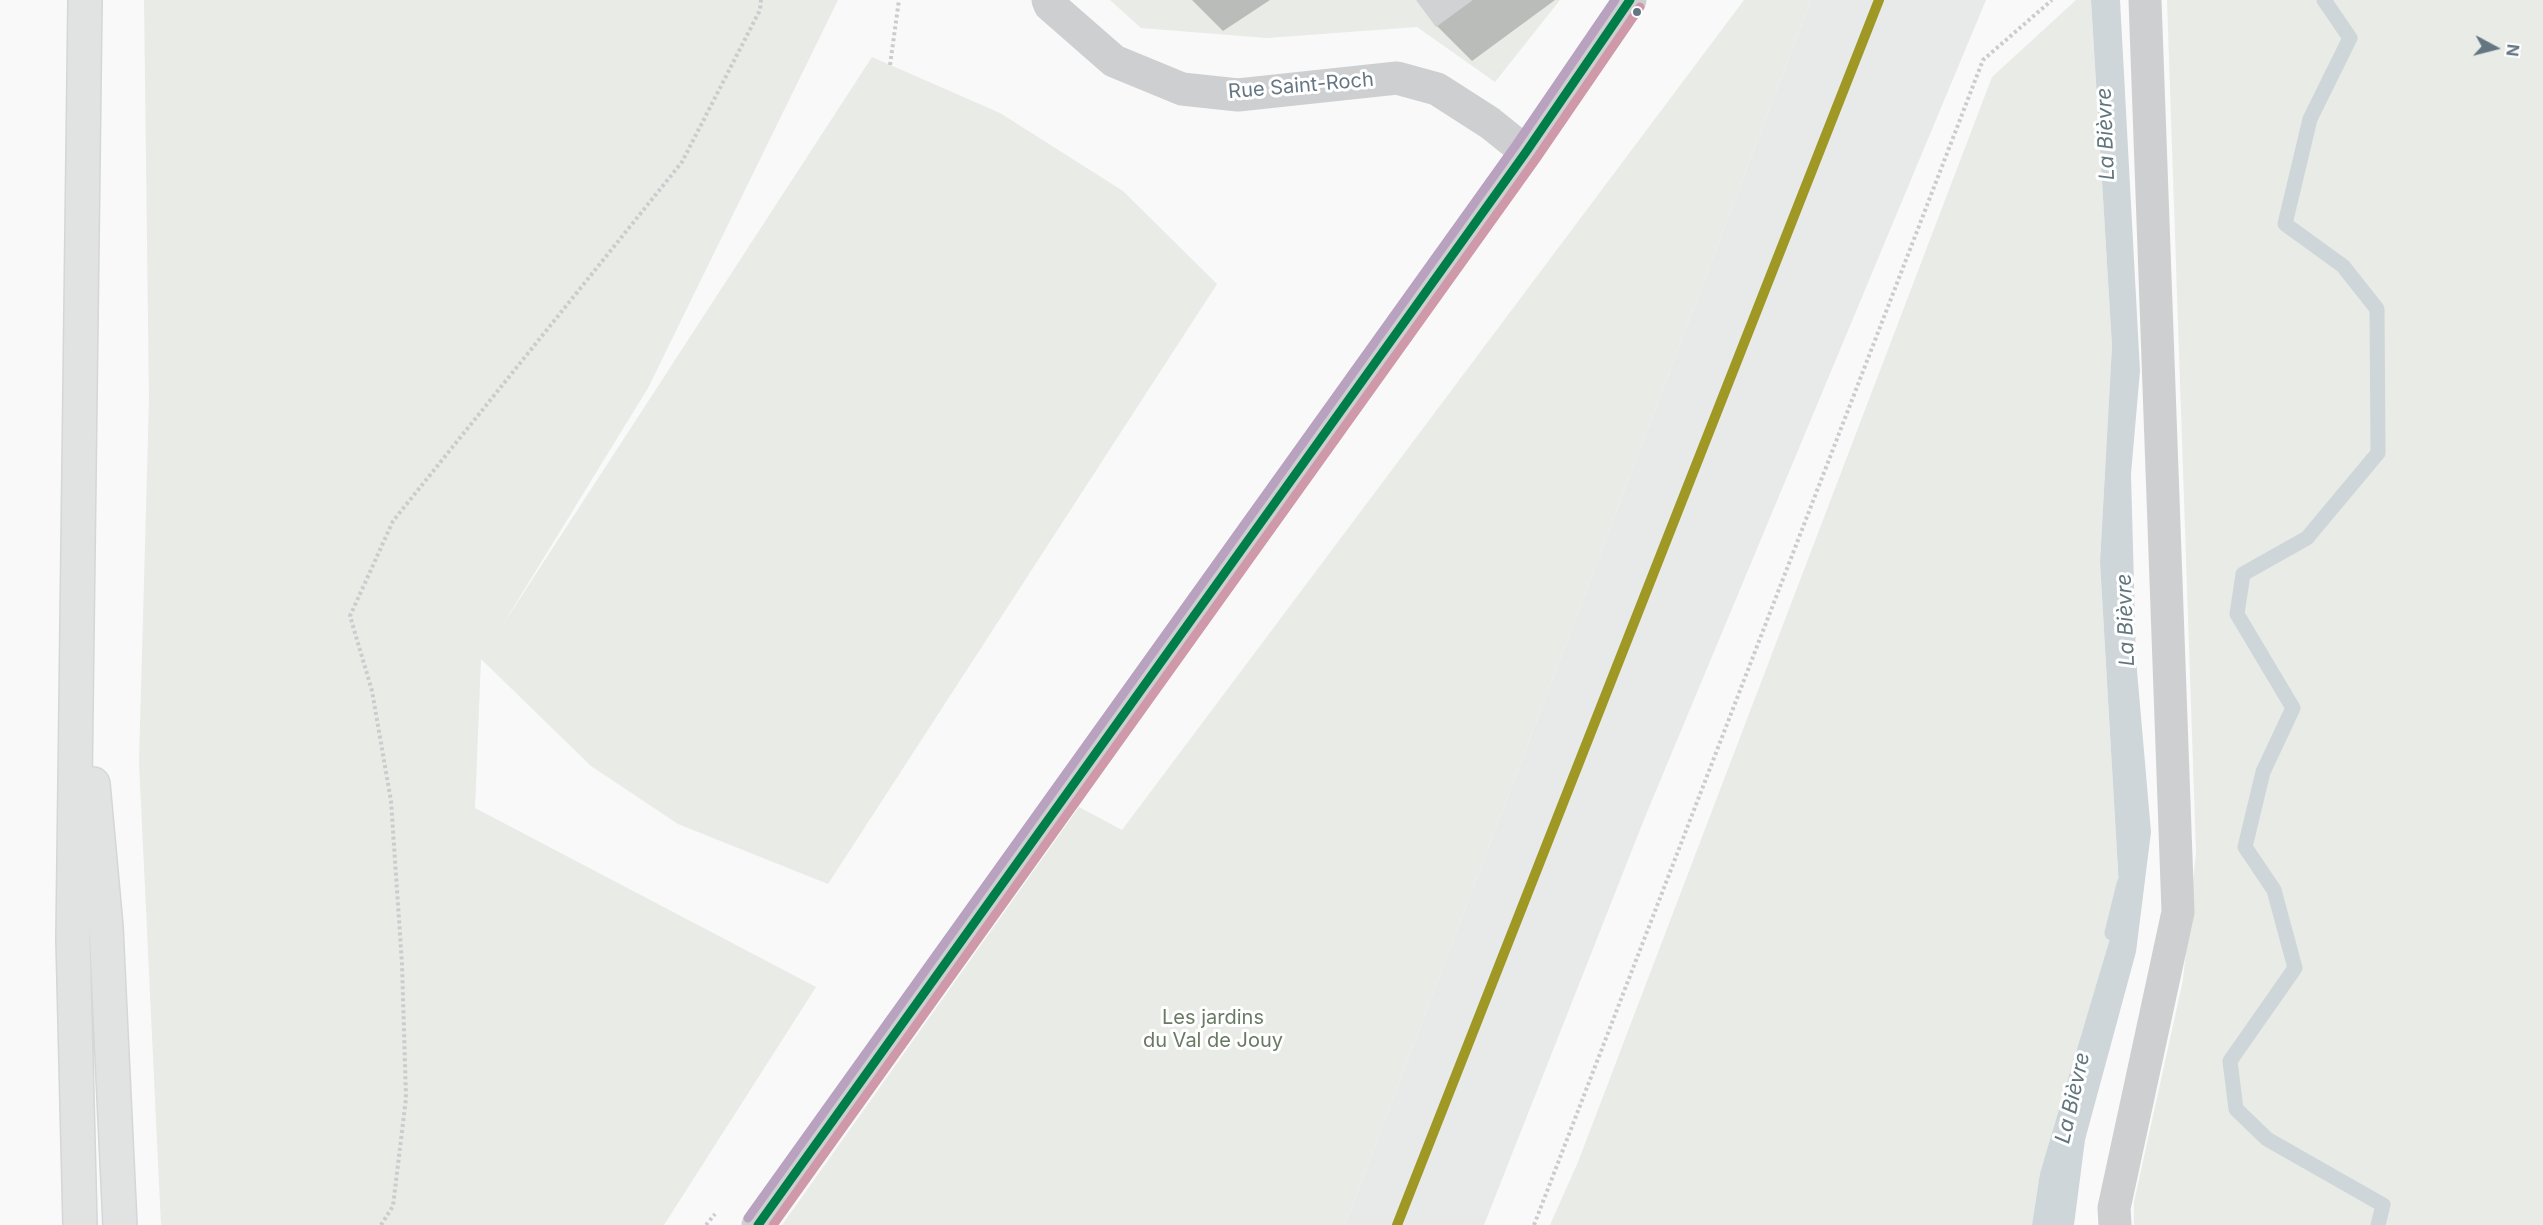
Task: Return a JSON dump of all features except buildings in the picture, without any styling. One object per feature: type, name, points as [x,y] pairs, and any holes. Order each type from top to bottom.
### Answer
[{"type":"main road","points":[[80,1225],[73,939],[85,0]]},
{"type":"main road","points":[[77,607],[106,927],[120,1225]]},
{"type":"street","name":"Rue Saint-Roch","points":[[1048,0],[1050,5],[1114,61],[1182,89],[1239,95],[1397,78],[1437,89],[1490,123],[1526,152]]},
{"type":"street","points":[[758,1225],[1526,152],[1630,0]]},
{"type":"street","points":[[2115,1225],[2114,1208],[2178,912],[2145,0]]},
{"type":"path","points":[[381,1225],[393,1206],[406,1098],[402,964],[391,801],[372,691],[350,616],[393,521],[682,162],[760,10],[761,0]]},
{"type":"path","points":[[890,65],[899,0]]},
{"type":"path","points":[[1534,1225],[1983,60],[2052,0]]},
{"type":"shaded area","points":[[1811,0],[1986,0],[1645,817],[1484,1225],[1345,1225]]},
{"type":"green space","points":[[144,0],[838,0],[648,388],[502,626],[872,57],[1000,113],[1123,191],[1217,284],[828,884],[678,824],[591,766],[481,659],[475,808],[816,987],[664,1225],[161,1225],[139,762],[149,400]]},
{"type":"green space","points":[[1110,0],[1560,0],[1495,82],[1417,27],[1267,38],[1141,28]]},
{"type":"green space","name":"Les jardins du Val de Jouy","points":[[1744,0],[1811,0],[1345,1225],[782,1225],[1079,807],[1122,830]]},
{"type":"green space","points":[[2076,0],[2091,0],[2112,346],[2100,562],[2120,906],[2040,1173],[2032,1225],[1550,1225],[1578,1162],[1992,77]]},
{"type":"green space","points":[[2167,0],[2543,0],[2543,1225],[2134,1225],[2134,1202],[2183,980],[2196,852]]},
{"type":"water","points":[[2091,0],[2120,0],[2140,371],[2131,474],[2136,659],[2151,832],[2136,952],[2085,1140],[2074,1225],[2032,1225],[2040,1173],[2120,905],[2100,562],[2112,346]]},
{"type":"waterway","points":[[2324,0],[2350,38],[2310,119],[2285,224],[2343,266],[2377,309],[2378,453],[2307,538],[2243,574],[2237,614],[2293,708],[2263,772],[2245,847],[2274,890],[2295,968],[2230,1061],[2236,1109],[2267,1139],[2383,1205],[2378,1225]]},
{"type":"waterway","name":"La Bièvre","points":[[2112,933],[2124,884]]},
{"type":"transit line","points":[[748,1218],[1516,145],[1615,0]]},
{"type":"transit line","points":[[758,1225],[1526,152],[1630,0]]},
{"type":"transit line","points":[[1397,1225],[1879,0]]},
{"type":"transit line","points":[[773,1225],[1536,159],[1640,7]]}]
